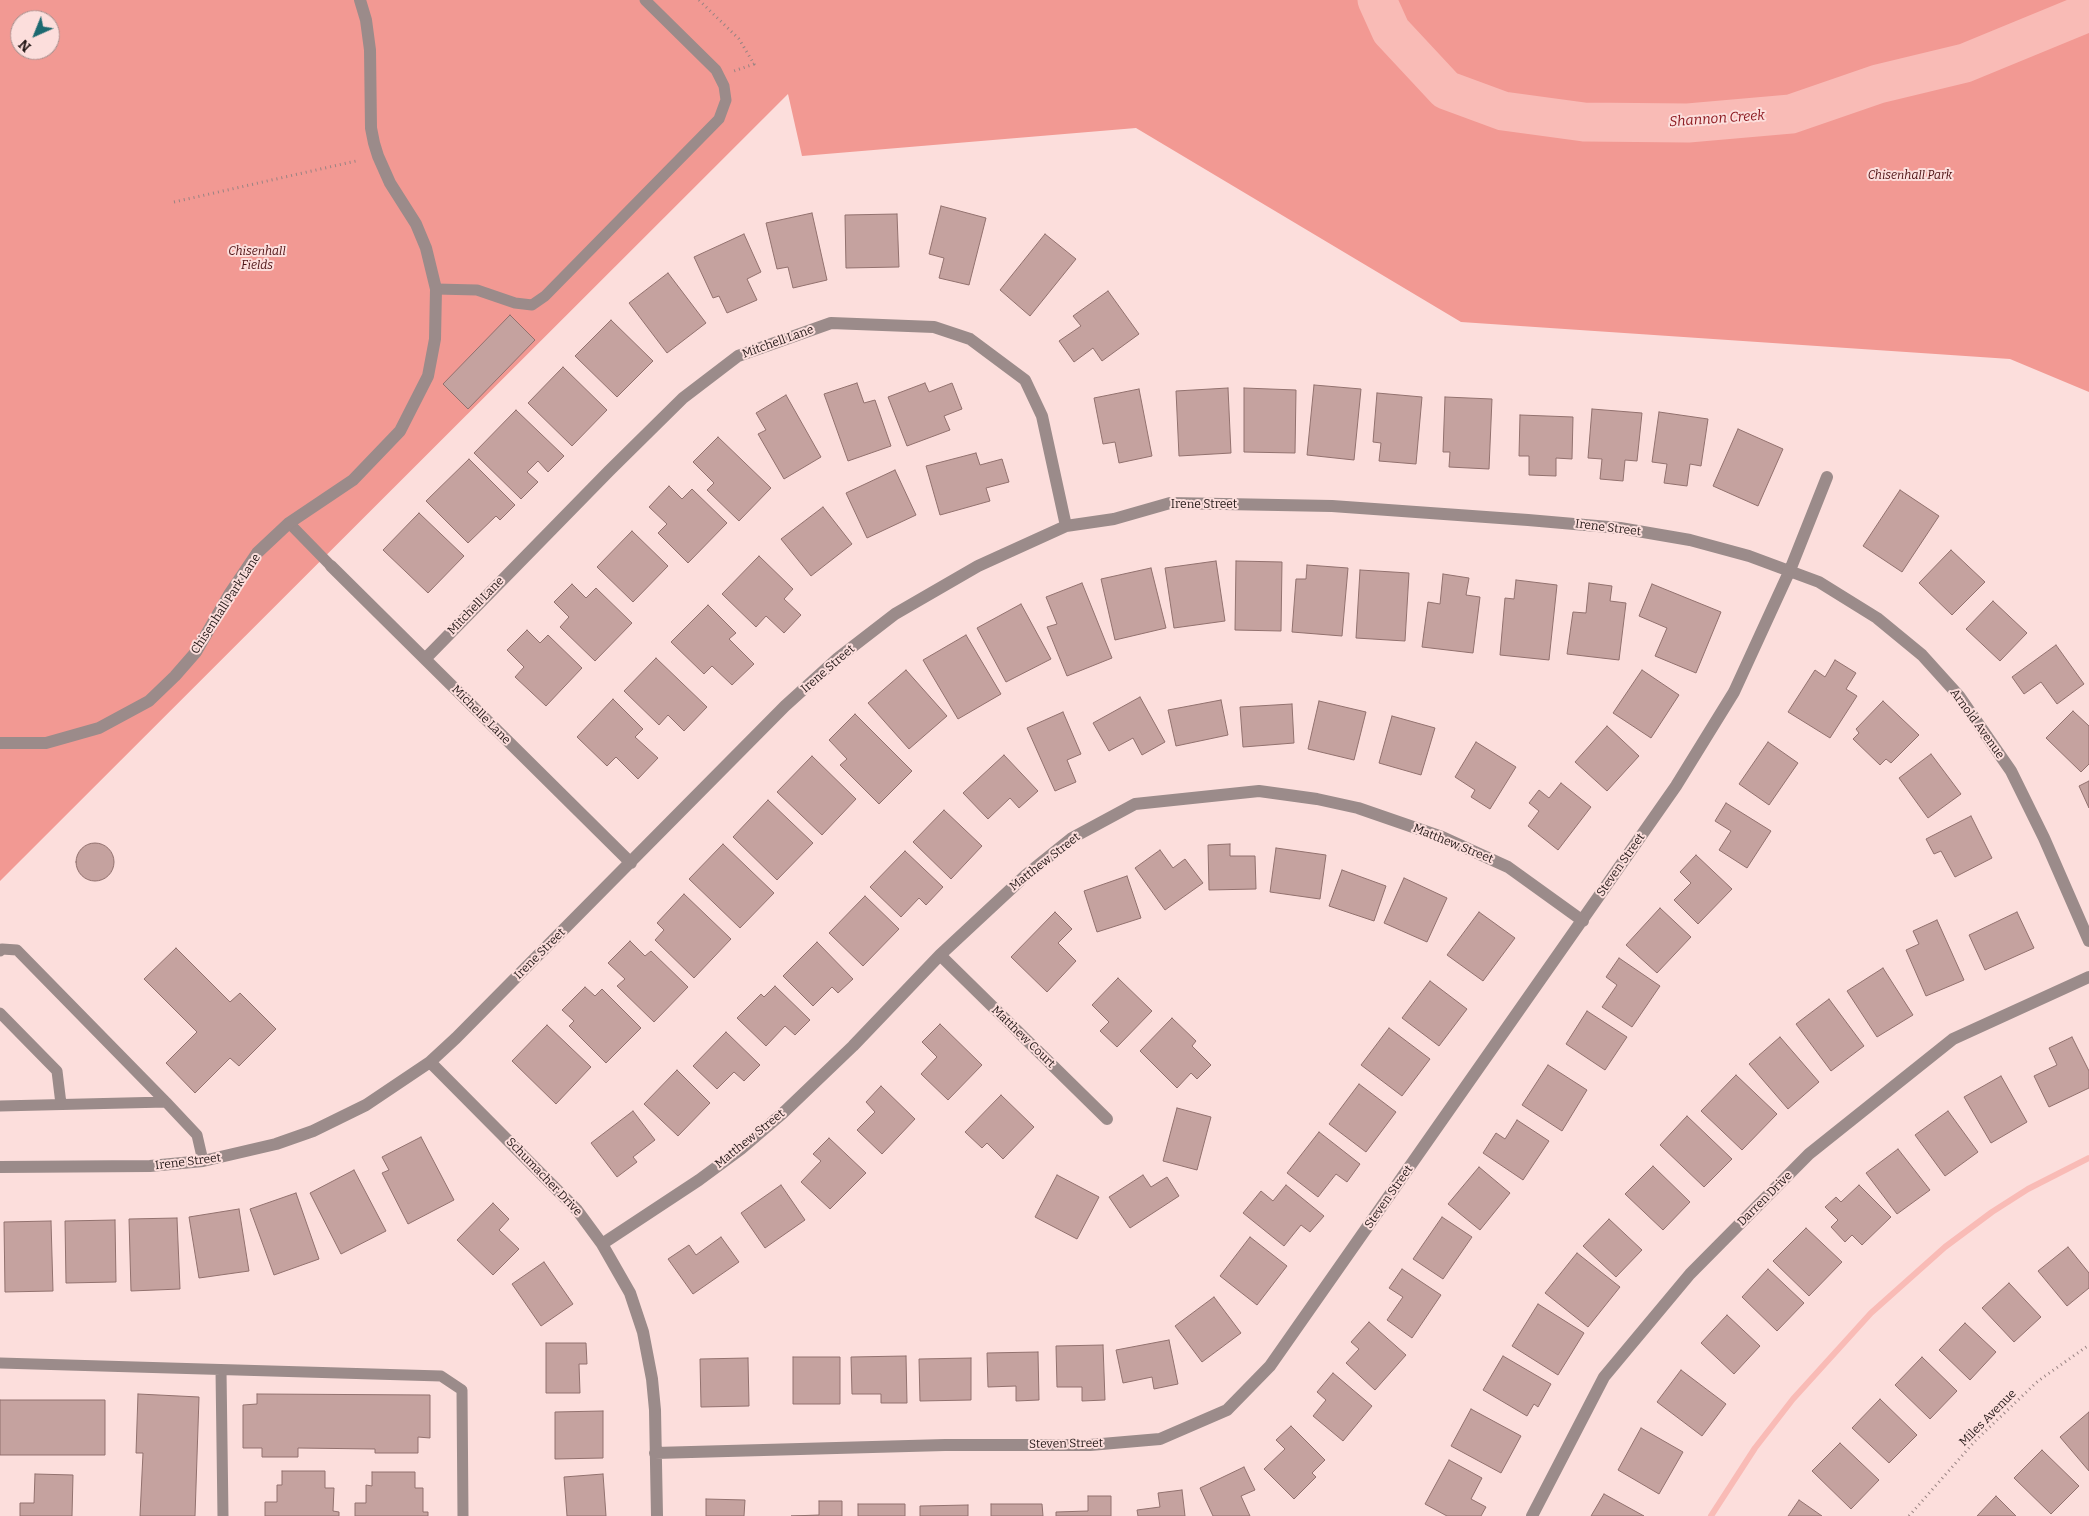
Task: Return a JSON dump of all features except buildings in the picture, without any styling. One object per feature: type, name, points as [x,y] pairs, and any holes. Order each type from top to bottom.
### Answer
[{"type":"street","name":"Chisenhall Park Lane","points":[[0,743],[46,744],[99,728],[149,701],[196,652],[230,593],[258,553],[289,523],[353,480],[400,431],[428,376],[435,339],[436,289],[426,248],[416,224],[390,183],[374,143],[371,128],[370,50],[366,20],[360,0]]},
{"type":"street","name":"Mitchell Lane","points":[[425,659],[683,398],[738,356],[831,323],[934,327],[970,339],[1025,380],[1042,416],[1066,526]]},
{"type":"street","name":"Steven Street","points":[[655,1454],[945,1445],[1090,1445],[1160,1439],[1227,1410],[1270,1366],[1676,786],[1734,692],[1790,570],[1827,477]]},
{"type":"street","name":"Irene Street","points":[[0,1167],[150,1166],[203,1161],[267,1147],[313,1131],[366,1105],[430,1062],[785,706],[838,658],[895,614],[978,566],[1066,526],[1114,519],[1170,503],[1332,506],[1620,528],[1690,540],[1749,556],[1790,570]]},
{"type":"street","name":"Michelle Lane","points":[[331,566],[630,863]]},
{"type":"street","name":"Arnold Avenue","points":[[1790,570],[1820,582],[1877,618],[1922,655],[1959,696],[2011,771],[2044,838],[2089,941]]},
{"type":"street","name":"Matthew Street","points":[[602,1244],[683,1191],[741,1149],[783,1113],[853,1046],[940,955],[1026,874],[1072,838],[1135,804],[1259,791],[1316,799],[1358,808],[1442,837],[1508,867],[1583,921]]},
{"type":"street","name":"Matthew Court","points":[[940,955],[1107,1118]]},
{"type":"street","name":"Darren Drive","points":[[1532,1516],[1604,1377],[1690,1274],[1809,1154],[1953,1039],[2089,977]]},
{"type":"street","name":"Schumacher Drive","points":[[430,1062],[577,1210],[602,1244],[630,1293],[643,1332],[652,1379],[655,1410],[656,1516]]},
{"type":"lane","points":[[436,289],[477,290],[515,303],[532,304],[545,296],[719,119],[726,100],[724,86],[716,70],[645,0]]},
{"type":"lane","points":[[289,523],[331,566]]},
{"type":"lane","points":[[0,951],[2,949],[17,950],[166,1102],[197,1135],[203,1161]]},
{"type":"lane","points":[[0,1013],[57,1071],[61,1104]]},
{"type":"lane","points":[[0,1106],[166,1102]]},
{"type":"lane","points":[[0,1363],[440,1376],[462,1390],[463,1516]]},
{"type":"lane","points":[[220,1370],[223,1516]]},
{"type":"path","points":[[699,0],[739,39],[754,64],[734,71]]},
{"type":"path","points":[[174,202],[356,161]]},
{"type":"path","name":"Miles Avenue","points":[[1909,1516],[1975,1441],[2038,1381],[2089,1345]]},
{"type":"green space","points":[[0,0],[2089,0],[2089,392],[2010,359],[1461,322],[1136,128],[802,156],[788,94],[0,881]]},
{"type":"waterway","name":"Shannon Creek","points":[[1377,0],[1391,31],[1446,90],[1503,111],[1584,122],[1688,123],[1791,114],[1878,84],[1965,63],[2089,12]]},
{"type":"waterway","points":[[1711,1516],[1755,1448],[1793,1399],[1871,1313],[1945,1247],[1992,1212],[2028,1189],[2089,1158]]},
{"type":"park label","name":"Chisenhall Park","points":[[1910,176]]},
{"type":"park label","name":"Chisenhall Fields","points":[[257,259]]}]
